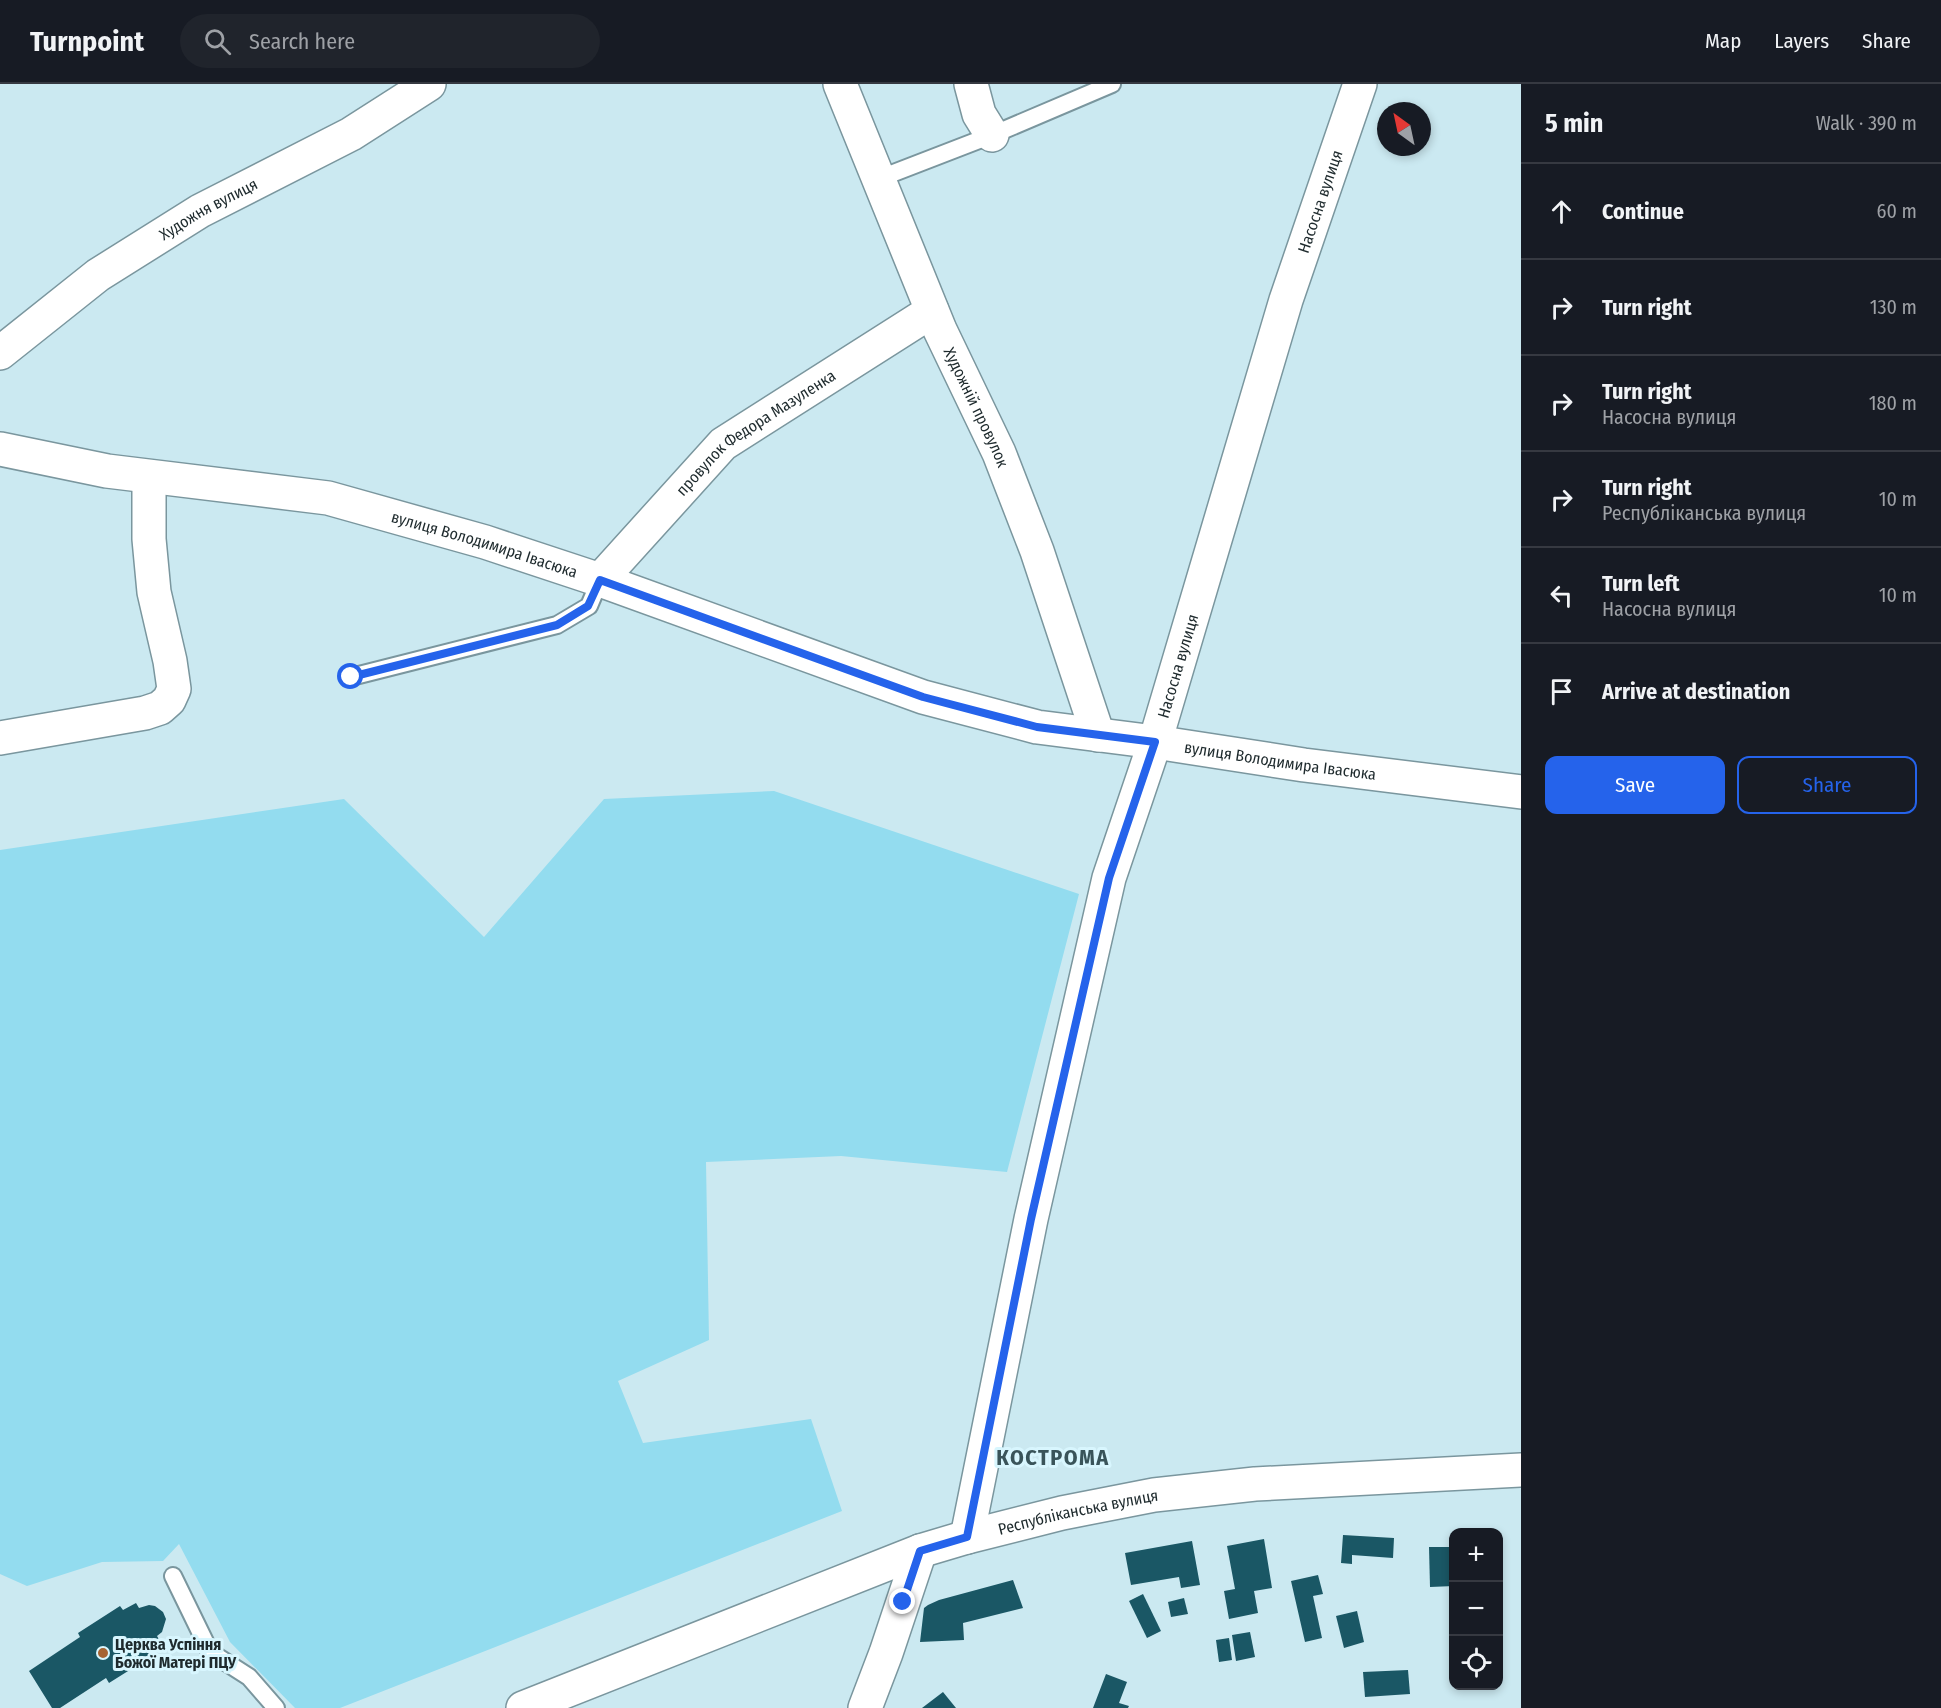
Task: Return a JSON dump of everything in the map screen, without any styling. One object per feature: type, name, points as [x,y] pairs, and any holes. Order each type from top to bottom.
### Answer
[{"type":"street","name":"Художня вулиця","points":[[0,353],[116,263],[200,211],[351,134],[429,84]]},
{"type":"street","name":"Художній провулок","points":[[840,84],[932,311],[1003,464],[1037,551],[1098,735]]},
{"type":"street","points":[[971,84],[980,114],[992,135]]},
{"type":"street","name":"Насосна вулиця","points":[[967,1537],[1031,1219],[1109,878],[1155,742],[1286,300],[1359,84]]},
{"type":"street","name":"провулок Федора Мазуленка","points":[[600,580],[723,444],[932,311]]},
{"type":"street","name":"вулиця Володимира Івасюка","points":[[0,448],[106,471],[328,498],[485,542],[600,580],[923,697],[1037,727],[1304,765],[1521,792]]},
{"type":"street","points":[[0,738],[145,713],[160,708],[169,700],[174,689],[154,592],[149,539],[149,477]]},
{"type":"street","name":"Республіканська вулиця","points":[[523,1708],[920,1551],[1062,1513],[1154,1495],[1255,1484],[1521,1470]]},
{"type":"street","points":[[865,1708],[920,1551]]},
{"type":"lane","points":[[878,179],[992,135],[1112,84]]},
{"type":"lane","points":[[351,677],[557,625],[588,606],[600,580]]},
{"type":"lane","points":[[173,1576],[210,1652],[249,1677],[276,1708]]},
{"type":"shaded area","points":[[774,791],[1079,894],[1007,1172],[841,1156],[706,1162],[709,1340],[618,1381],[643,1443],[811,1419],[842,1511],[340,1708],[295,1708],[230,1642],[179,1544],[163,1561],[102,1562],[27,1586],[0,1574],[0,850],[344,799],[484,937],[604,799]]},
{"type":"building","points":[[1343,1535],[1394,1538],[1393,1558],[1352,1555],[1352,1564],[1341,1563]]},
{"type":"building","points":[[1264,1539],[1272,1588],[1254,1591],[1258,1613],[1229,1619],[1224,1591],[1235,1589],[1227,1546]]},
{"type":"building","points":[[1192,1541],[1200,1585],[1181,1588],[1179,1577],[1131,1585],[1125,1553]]},
{"type":"building","points":[[1429,1547],[1449,1547],[1449,1586],[1430,1587]]},
{"type":"building","points":[[1318,1575],[1323,1594],[1313,1596],[1322,1638],[1305,1642],[1291,1581]]},
{"type":"building","points":[[1013,1580],[1023,1608],[963,1623],[964,1640],[920,1642],[924,1608],[928,1605]]},
{"type":"building","points":[[1143,1594],[1161,1631],[1147,1638],[1129,1601]]},
{"type":"building","points":[[1184,1598],[1188,1614],[1171,1617],[1168,1602]]},
{"type":"building","name":"Церква Успіння Божої Матері ПЦУ","points":[[136,1603],[139,1608],[155,1606],[163,1612],[166,1619],[162,1632],[157,1636],[161,1643],[149,1651],[152,1656],[109,1683],[106,1678],[60,1708],[52,1708],[29,1671],[80,1637],[78,1633],[120,1606],[123,1610]]},
{"type":"building","points":[[1357,1611],[1364,1642],[1344,1648],[1336,1616]]},
{"type":"building","points":[[1250,1632],[1255,1657],[1236,1661],[1232,1635]]},
{"type":"building","points":[[1229,1638],[1232,1660],[1219,1662],[1216,1640]]},
{"type":"building","points":[[1408,1670],[1410,1694],[1365,1697],[1363,1672]]},
{"type":"building","points":[[1106,1674],[1127,1682],[1119,1703],[1129,1706],[1128,1708],[1093,1708]]},
{"type":"building","points":[[943,1692],[956,1708],[922,1708]]},
{"type":"place","name":"Церква Успіння Божої Матері ПЦУ","points":[[103,1653]]},
{"type":"district","name":"КОСТРОМА","points":[[1053,1457]]},
{"type":"route","points":[[351,677],[557,625],[588,606],[600,580],[923,697],[1037,727],[1155,742],[1109,878],[1031,1219],[967,1537],[920,1551],[903,1602]]}]
